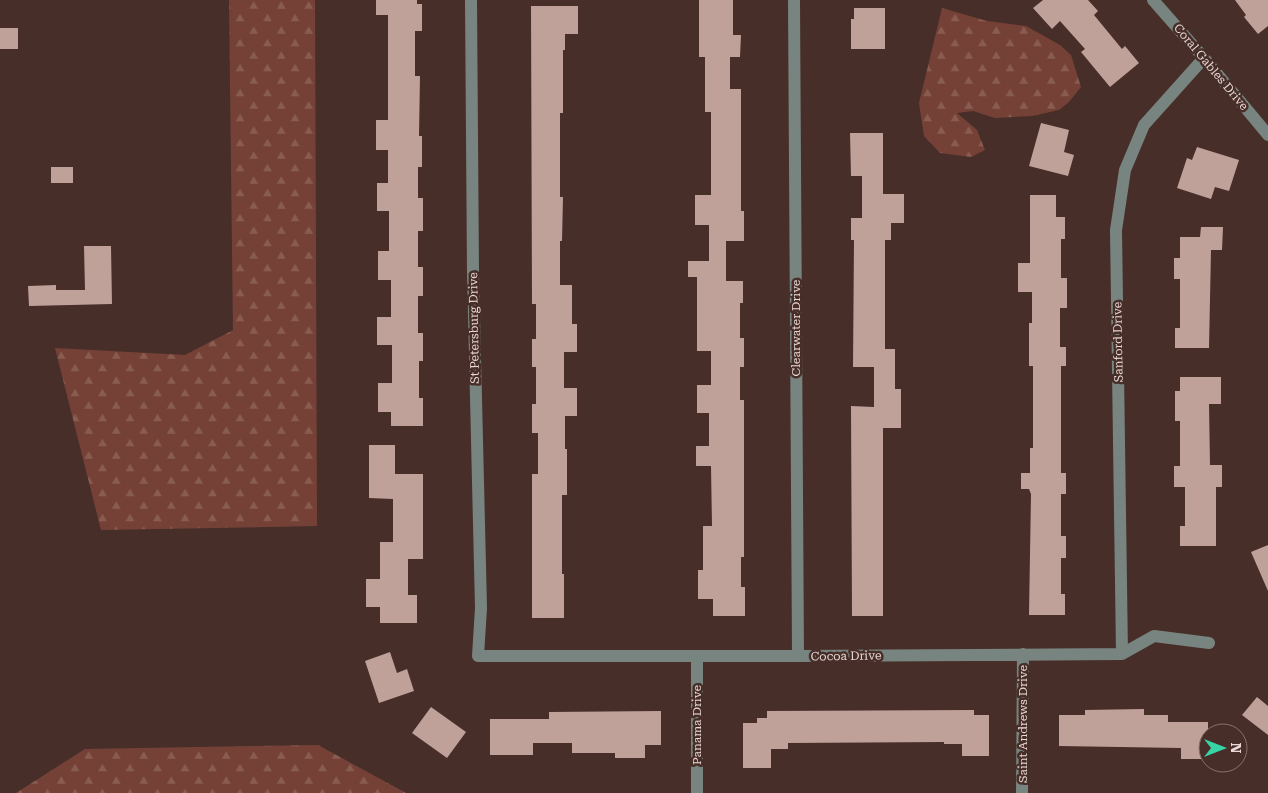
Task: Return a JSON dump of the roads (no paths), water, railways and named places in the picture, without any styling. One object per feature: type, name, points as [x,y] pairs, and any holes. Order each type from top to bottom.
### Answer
[{"type":"street","name":"St Petersburg Drive","points":[[471,0],[473,272],[481,608],[478,656]]},
{"type":"street","name":"Clearwater Drive","points":[[794,0],[798,656]]},
{"type":"street","name":"Coral Gables Drive","points":[[1153,0],[1268,135]]},
{"type":"street","name":"Sanford Drive","points":[[1122,654],[1116,230],[1125,170],[1144,125],[1204,58]]},
{"type":"street","name":"Cocoa Drive","points":[[478,656],[1122,654],[1154,636],[1210,643]]},
{"type":"street","name":"Saint Andrews Drive","points":[[1022,793],[1023,654]]},
{"type":"street","name":"Panama Drive","points":[[696,656],[696,793]]}]
